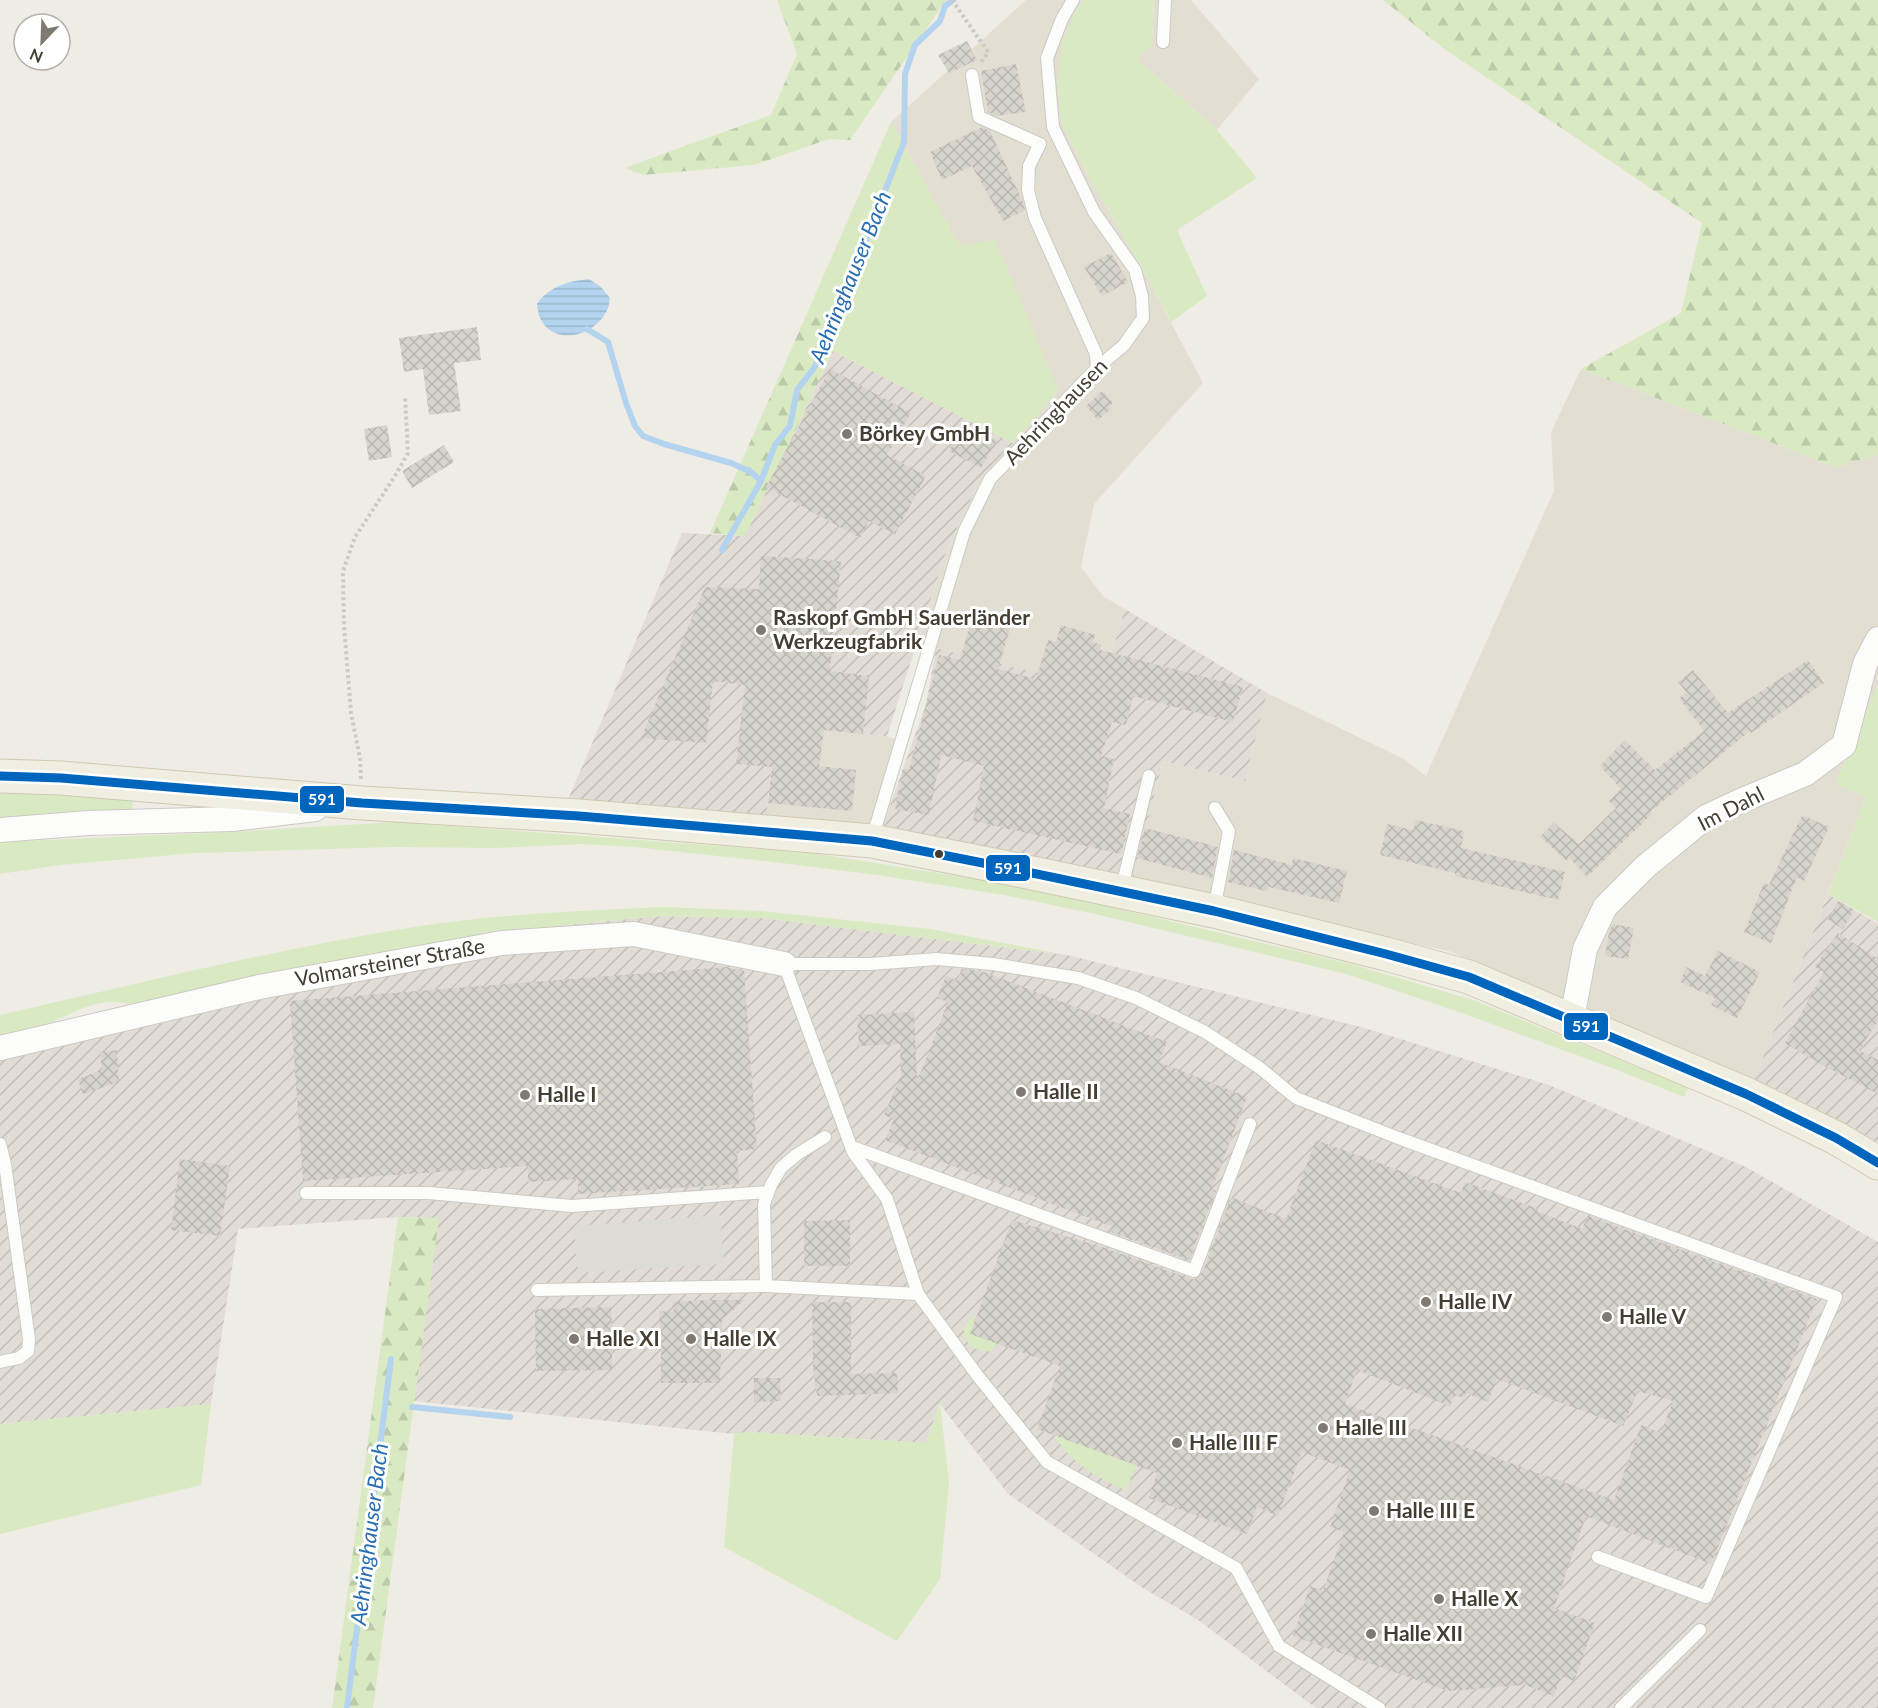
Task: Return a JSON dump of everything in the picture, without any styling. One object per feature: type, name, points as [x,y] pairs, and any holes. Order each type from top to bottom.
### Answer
[{"type":"main road","points":[[0,776],[83,779],[362,802],[579,816],[872,841],[1214,911],[1470,977],[1746,1094],[1836,1138],[1878,1163]]},
{"type":"street","name":"Im Dahl","points":[[1572,1019],[1585,949],[1605,907],[1645,867],[1706,817],[1805,774],[1844,745],[1865,664],[1878,639]]},
{"type":"street","points":[[0,830],[88,823],[232,819],[362,802]]},
{"type":"street","name":"Volmarsteiner Straße","points":[[0,1048],[259,987],[502,943],[634,934],[784,964]]},
{"type":"lane","name":"Aehringhausen","points":[[872,841],[964,532],[990,479],[1097,368],[1124,345],[1143,318],[1142,296],[1135,270],[1094,212],[1053,127],[1047,58],[1062,19],[1073,0]]},
{"type":"lane","points":[[1163,42],[1165,0]]},
{"type":"lane","points":[[972,75],[979,117],[1040,144],[1029,166],[1028,190],[1035,218],[1096,354],[1097,368]]},
{"type":"lane","points":[[1120,892],[1149,776]]},
{"type":"lane","points":[[1214,911],[1229,831],[1215,808]]},
{"type":"lane","points":[[1378,1708],[1279,1646],[1236,1568],[1047,1462],[977,1375],[918,1294],[887,1199],[853,1152],[784,964],[870,964],[937,959],[993,964],[1078,978],[1136,998],[1205,1032],[1260,1068],[1296,1098],[1401,1139],[1836,1297],[1706,1597],[1598,1557]]},
{"type":"lane","points":[[852,1147],[1194,1271],[1250,1124]]},
{"type":"lane","points":[[766,1286],[764,1204],[768,1192],[781,1168],[796,1155],[825,1137]]},
{"type":"lane","points":[[0,1144],[5,1164],[30,1339],[28,1351],[19,1358],[0,1362]]},
{"type":"lane","points":[[306,1193],[429,1193],[572,1206],[768,1192]]},
{"type":"lane","points":[[537,1290],[766,1286],[918,1294]]},
{"type":"lane","points":[[1621,1708],[1700,1630]]},
{"type":"path","points":[[952,0],[988,52],[972,75]]},
{"type":"path","points":[[362,802],[360,758],[351,713],[344,625],[344,571],[355,537],[408,453],[405,396]]},
{"type":"shaded area","points":[[1026,0],[1084,0],[1073,16],[1062,124],[1203,383],[1094,504],[1081,567],[1103,596],[1125,609],[1100,688],[936,648],[918,641],[946,552],[978,483],[1058,390],[959,246],[891,122]]},
{"type":"shaded area","points":[[1154,0],[1191,0],[1259,79],[1217,130],[1137,59],[1152,43]]},
{"type":"shaded area","points":[[833,351],[1013,443],[978,483],[946,552],[887,736],[824,730],[819,766],[772,761],[765,831],[564,809],[682,533],[745,536]]},
{"type":"shaded area","points":[[1581,369],[1835,467],[1878,455],[1878,685],[1836,784],[1866,797],[1754,1080],[1449,951],[1219,903],[1133,881],[1163,761],[1245,781],[1267,693],[1404,759],[1426,776],[1554,491],[1551,432]]},
{"type":"shaded area","points":[[1125,609],[1267,693],[1245,781],[1163,761],[1133,881],[882,828],[926,704],[936,648],[1100,688]]},
{"type":"shaded area","points":[[824,730],[887,736],[901,742],[872,841],[765,831],[772,761]]},
{"type":"shaded area","points":[[1828,894],[1878,924],[1878,1147],[1754,1080]]},
{"type":"shaded area","points":[[660,916],[761,918],[1067,955],[1365,1028],[1549,1085],[1746,1167],[1878,1242],[1878,1708],[1316,1708],[1198,1620],[1143,1588],[1008,1494],[940,1404],[926,1443],[747,1432],[734,1434],[414,1401],[438,1218],[398,1217],[238,1229],[211,1404],[0,1424],[0,1043],[493,932]]},
{"type":"shaded area","points":[[720,1215],[724,1264],[578,1273],[574,1226]]},
{"type":"green space","points":[[777,0],[946,0],[850,140],[829,139],[754,165],[643,175],[624,168],[771,115],[797,54]]},
{"type":"green space","points":[[1084,0],[1154,0],[1152,43],[1137,59],[1217,130],[1257,178],[1177,230],[1207,296],[1171,322],[1088,175],[1062,124],[1057,85],[1062,43],[1073,16]]},
{"type":"green space","points":[[1383,0],[1878,0],[1878,455],[1835,467],[1581,369],[1681,313],[1702,223],[1446,50]]},
{"type":"green space","points":[[891,122],[959,246],[995,240],[1058,390],[1013,443],[833,351],[842,320],[808,311]]},
{"type":"green space","points":[[808,311],[842,320],[833,351],[745,536],[710,533]]},
{"type":"green space","points":[[1878,685],[1878,922],[1828,894],[1866,797],[1835,784]]},
{"type":"green space","points":[[28,793],[133,801],[132,811],[0,818],[0,794]]},
{"type":"green space","points":[[396,822],[813,853],[1026,887],[1351,964],[1476,1001],[1688,1088],[1684,1097],[1459,1012],[1346,974],[1095,914],[1004,895],[877,875],[634,847],[583,844],[496,848],[394,847],[195,853],[61,865],[0,874],[0,842]]},
{"type":"green space","points":[[663,907],[762,911],[930,929],[1067,955],[761,918],[660,916],[493,932],[128,1004],[102,1003],[88,1006],[24,1034],[0,1037],[0,1015],[310,946],[414,927],[476,919]]},
{"type":"green space","points":[[398,1217],[439,1218],[373,1708],[332,1708]]},
{"type":"green space","points":[[976,1316],[970,1334],[997,1343],[992,1351],[976,1349],[966,1339],[965,1327]]},
{"type":"green space","points":[[940,1403],[949,1483],[940,1579],[897,1641],[724,1547],[734,1434],[747,1432],[926,1443]]},
{"type":"green space","points":[[211,1404],[201,1485],[0,1534],[0,1424]]},
{"type":"green space","points":[[1054,1435],[1136,1465],[1126,1491],[1095,1475],[1076,1461]]},
{"type":"water","points":[[589,279],[601,287],[610,298],[608,309],[600,320],[593,327],[574,335],[555,333],[546,327],[539,316],[537,304],[542,298],[560,286]]},
{"type":"building","points":[[967,41],[977,60],[949,73],[938,55]]},
{"type":"building","points":[[1016,64],[1026,112],[996,116],[988,112],[981,71]]},
{"type":"building","points":[[982,127],[990,131],[1025,210],[1003,221],[972,166],[942,180],[930,152]]},
{"type":"building","points":[[1111,253],[1128,282],[1102,296],[1084,267]]},
{"type":"building","points":[[477,327],[481,360],[454,363],[461,411],[429,415],[423,369],[404,372],[399,338]]},
{"type":"building","name":"Börkey GmbH","points":[[830,369],[911,413],[887,455],[926,476],[895,534],[869,521],[860,538],[766,487]]},
{"type":"building","points":[[1102,391],[1113,403],[1109,407],[1111,409],[1098,420],[1086,406]]},
{"type":"building","points":[[964,422],[997,440],[981,468],[949,451]]},
{"type":"building","points":[[387,425],[392,457],[369,461],[364,429]]},
{"type":"building","points":[[444,445],[454,462],[412,488],[402,471]]},
{"type":"building","name":"Raskopf GmbH Sauerländer Werkzeugfabrik","points":[[761,556],[841,561],[830,671],[869,676],[863,734],[824,730],[819,766],[856,770],[852,811],[768,803],[772,767],[736,764],[745,685],[713,681],[706,743],[641,738],[705,587],[759,589]]},
{"type":"building","points":[[974,610],[1012,622],[998,669],[1036,679],[1048,640],[1056,642],[1061,625],[1095,635],[1093,642],[1101,645],[1100,650],[1243,687],[1233,722],[1133,696],[1126,725],[1112,722],[1101,756],[1114,759],[1104,808],[1130,814],[1121,854],[973,821],[984,766],[941,755],[929,815],[895,809],[903,768],[909,770],[939,655],[960,660]]},
{"type":"building","points":[[1808,660],[1824,683],[1751,733],[1750,731],[1650,812],[1652,814],[1587,877],[1568,857],[1567,861],[1540,837],[1554,823],[1579,844],[1616,808],[1609,801],[1621,789],[1600,766],[1625,740],[1655,770],[1704,731],[1679,698],[1686,692],[1678,682],[1693,670],[1728,713]]},
{"type":"building","points":[[1802,815],[1829,827],[1804,881],[1797,877],[1771,943],[1744,932],[1764,883],[1769,885]]},
{"type":"building","points":[[1416,820],[1464,831],[1461,848],[1565,872],[1558,900],[1455,876],[1455,873],[1380,855],[1387,824],[1413,830]]},
{"type":"building","points":[[1145,828],[1218,847],[1212,878],[1137,858]]},
{"type":"building","points":[[1234,850],[1292,865],[1293,858],[1347,871],[1339,903],[1269,887],[1266,891],[1228,882]]},
{"type":"building","points":[[1838,901],[1854,910],[1843,929],[1828,920]]},
{"type":"building","points":[[1613,924],[1634,928],[1628,959],[1605,956],[1609,932]]},
{"type":"building","points":[[1838,933],[1878,959],[1878,1021],[1859,1050],[1878,1060],[1878,1094],[1785,1043],[1824,972],[1815,967]]},
{"type":"building","points":[[1718,951],[1760,972],[1737,1018],[1711,1005],[1715,998],[1680,982],[1686,967],[1705,976]]},
{"type":"building","name":"Halle I","points":[[726,967],[744,971],[757,1149],[737,1151],[739,1184],[578,1194],[578,1179],[528,1182],[528,1166],[303,1181],[290,1001]]},
{"type":"building","name":"Halle II","points":[[962,969],[981,971],[1167,1042],[1159,1062],[1247,1097],[1212,1189],[1216,1191],[1189,1260],[1111,1232],[1113,1227],[885,1140],[894,1119],[884,1115],[901,1075],[900,1044],[859,1046],[857,1015],[914,1012],[917,1082],[948,1002],[937,998],[946,976],[957,981]]},
{"type":"building","points":[[117,1050],[119,1082],[83,1094],[78,1079],[102,1070],[100,1052]]},
{"type":"building","points":[[1316,1140],[1461,1193],[1465,1182],[1538,1209],[1537,1211],[1582,1229],[1588,1216],[1817,1299],[1711,1564],[1586,1516],[1554,1608],[1595,1623],[1574,1681],[1561,1676],[1554,1696],[1525,1685],[1448,1691],[1293,1636],[1310,1586],[1323,1591],[1344,1532],[1330,1527],[1350,1470],[1302,1452],[1278,1516],[1257,1507],[1247,1534],[1149,1498],[1157,1473],[1037,1429],[1060,1366],[970,1334],[1012,1220],[1196,1279],[1202,1274],[1231,1197],[1286,1219]],"holes":[[[1357,1370],[1450,1406],[1454,1395],[1464,1398],[1466,1393],[1488,1402],[1497,1379],[1623,1426],[1638,1391],[1673,1401],[1661,1433],[1641,1425],[1614,1500],[1345,1404]]]},
{"type":"building","points":[[180,1159],[230,1166],[220,1236],[171,1230]]},
{"type":"building","points":[[850,1220],[850,1266],[804,1266],[804,1221]]},
{"type":"building","points":[[744,1300],[722,1320],[720,1383],[661,1383],[661,1348],[612,1350],[612,1370],[536,1371],[535,1309],[611,1307],[612,1332],[660,1331],[659,1311],[674,1312],[673,1302]]},
{"type":"building","points":[[812,1302],[851,1302],[851,1374],[897,1373],[898,1393],[817,1396],[813,1366]]},
{"type":"building","points":[[754,1378],[780,1378],[781,1401],[754,1402]]},
{"type":"waterway","name":"Aehringhauser Bach","points":[[722,550],[761,481],[775,445],[790,426],[797,390],[814,368],[825,345],[904,142],[905,74],[915,45],[940,21],[945,6],[953,0]]},
{"type":"waterway","points":[[587,329],[608,342],[626,403],[635,426],[643,436],[731,463],[751,472],[761,481]]},
{"type":"waterway","name":"Aehringhauser Bach","points":[[347,1708],[391,1359]]},
{"type":"waterway","points":[[412,1407],[510,1417]]},
{"type":"transit line","name":"591","points":[[0,776],[61,778],[362,803],[579,816],[872,841],[1003,867],[1214,911],[1469,977],[1746,1094],[1836,1138],[1878,1163]]},
{"type":"place","name":"Börkey GmbH","points":[[847,434]]},
{"type":"place","name":"Raskopf GmbH Sauerländer Werkzeugfabrik","points":[[761,630]]},
{"type":"place","name":"Halle II","points":[[1021,1092]]},
{"type":"place","name":"Halle I","points":[[525,1095]]},
{"type":"place","name":"Halle IV","points":[[1426,1302]]},
{"type":"place","name":"Halle V","points":[[1607,1317]]},
{"type":"place","name":"Halle XI","points":[[574,1339]]},
{"type":"place","name":"Halle IX","points":[[691,1339]]},
{"type":"place","name":"Halle III","points":[[1323,1428]]},
{"type":"place","name":"Halle III F","points":[[1177,1443]]},
{"type":"place","name":"Halle III E","points":[[1374,1511]]},
{"type":"place","name":"Halle X","points":[[1439,1599]]},
{"type":"place","name":"Halle XII","points":[[1371,1634]]}]
